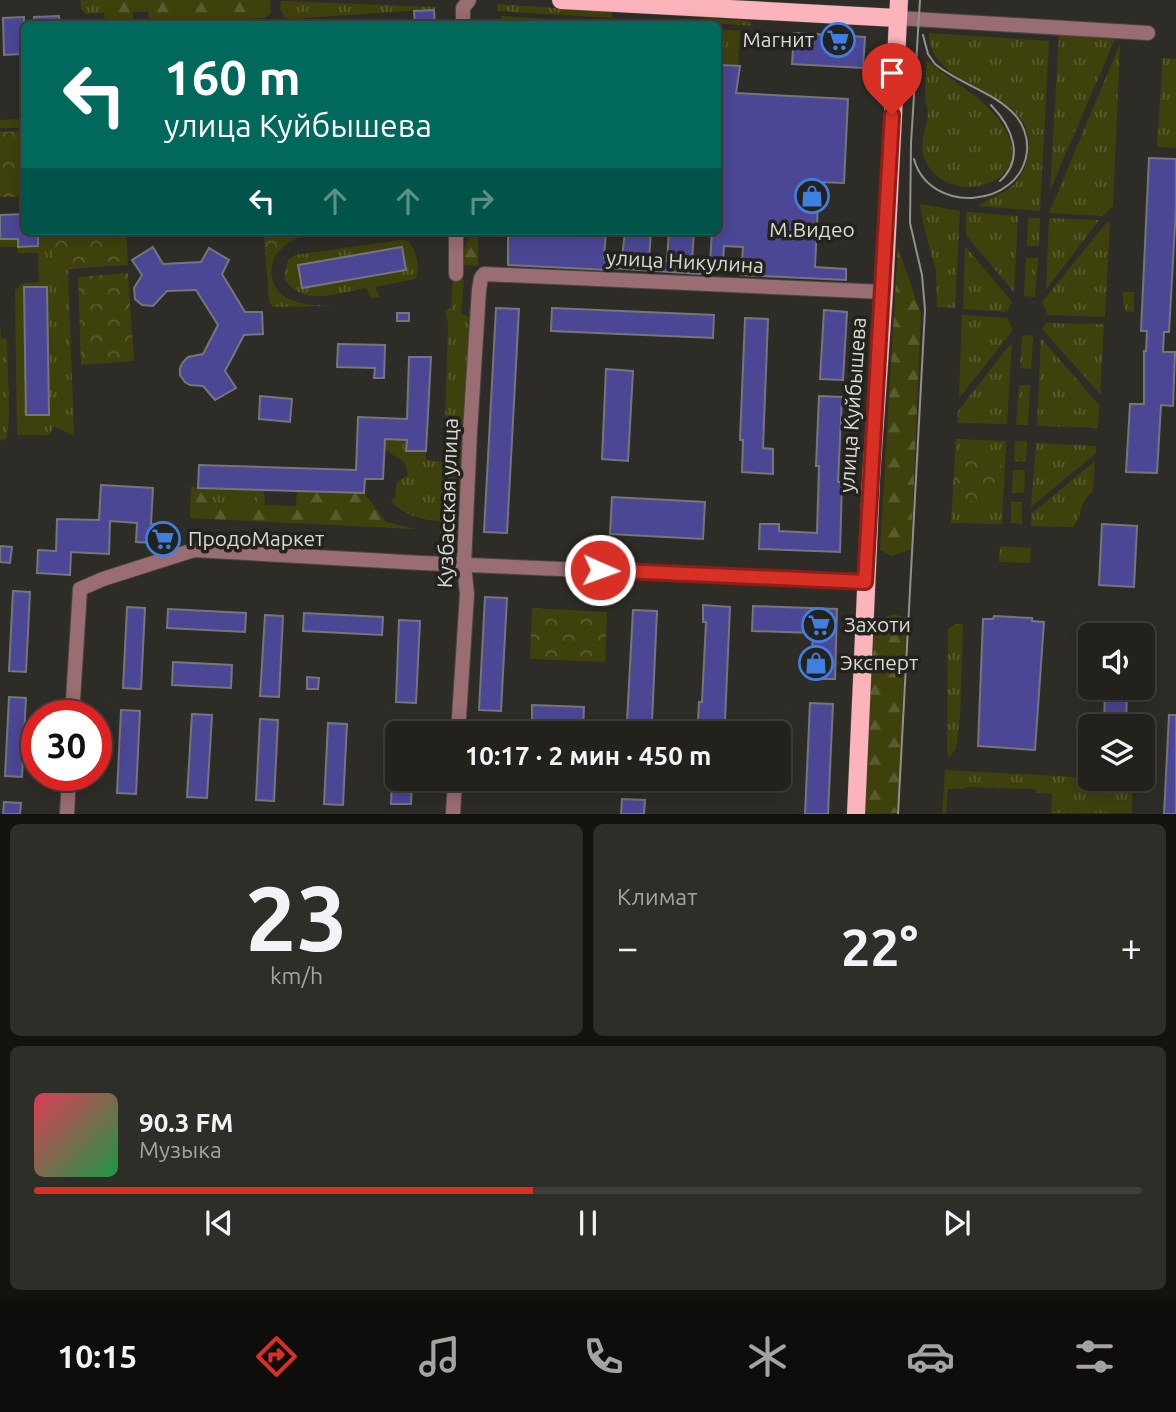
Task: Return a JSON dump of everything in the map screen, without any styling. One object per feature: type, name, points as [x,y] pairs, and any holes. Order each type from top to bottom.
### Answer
[{"type":"main road","points":[[561,0],[898,9]]},
{"type":"main road","name":"улица Куйбышева","points":[[856,814],[865,582],[884,292],[898,9]]},
{"type":"street","points":[[463,20],[463,8],[469,0]]},
{"type":"street","points":[[898,9],[1148,33]]},
{"type":"street","points":[[456,235],[456,274]]},
{"type":"street","name":"улица Никулина","points":[[484,274],[884,292]]},
{"type":"street","name":"Кузбасская улица","points":[[459,721],[467,594],[464,565],[478,313],[481,278],[484,274]]},
{"type":"street","points":[[73,700],[80,589],[194,550],[464,565],[865,582]]},
{"type":"street","points":[[67,814],[68,791]]},
{"type":"street","points":[[453,814],[454,791]]},
{"type":"green space","points":[[81,0],[132,0],[133,21],[105,21],[104,13],[86,14],[81,9]]},
{"type":"green space","points":[[112,0],[270,0],[271,13],[265,18],[156,21],[149,18],[148,12],[133,12],[133,21],[114,21]]},
{"type":"green space","points":[[281,1],[436,9],[292,19],[285,18],[280,9]]},
{"type":"green space","points":[[497,4],[612,12],[612,18],[497,11]]},
{"type":"green space","points":[[501,16],[578,21],[500,21]]},
{"type":"green space","points":[[708,18],[749,21],[753,26],[721,24],[721,21],[683,21]]},
{"type":"green space","points":[[721,29],[740,31],[738,65],[721,64]]},
{"type":"green space","points":[[929,33],[1049,41],[1040,211],[978,206],[1015,184],[1028,154],[1027,132],[1017,115],[1002,102],[946,68],[933,53]]},
{"type":"green space","points":[[1059,35],[1115,39],[1050,190]]},
{"type":"green space","points":[[1120,44],[1113,206],[1103,216],[1049,213]]},
{"type":"green space","points":[[1163,58],[1176,59],[1176,148],[1157,147]]},
{"type":"green space","points":[[927,60],[987,106],[1003,126],[1012,146],[1010,163],[1001,176],[987,184],[970,187],[952,184],[936,175],[925,160],[922,148],[928,113],[925,98]]},
{"type":"green space","points":[[21,119],[21,128],[0,128],[0,120]]},
{"type":"green space","points":[[21,131],[21,197],[0,197],[0,132]]},
{"type":"green space","points":[[920,204],[960,211],[955,308],[937,307],[936,270]]},
{"type":"green space","points":[[966,212],[1018,216],[1014,292],[966,235]]},
{"type":"green space","points":[[1028,218],[1040,218],[1039,246],[1027,246]]},
{"type":"green space","points":[[1049,218],[1099,220],[1046,290]]},
{"type":"green space","points":[[1107,222],[1110,222],[1105,317],[1048,315],[1042,302]]},
{"type":"green space","points":[[38,235],[126,235],[128,265],[68,269],[74,436],[54,426],[49,435],[17,435],[15,290],[24,283],[39,282],[38,253],[18,253],[17,247],[0,247],[0,239],[18,239],[18,247],[38,246]]},
{"type":"green space","points":[[53,235],[121,235],[124,261],[54,265]]},
{"type":"green space","points":[[264,235],[312,235],[284,245],[273,260],[272,278],[275,286],[289,299],[304,304],[331,306],[273,307],[269,302]]},
{"type":"green space","points":[[264,235],[292,235],[292,240],[278,252],[265,251]]},
{"type":"green space","points":[[470,235],[478,235],[478,266],[459,265]]},
{"type":"green space","points":[[408,241],[413,249],[418,265],[417,275],[415,279],[375,287],[380,297],[371,298],[366,288],[332,295],[310,296],[300,293],[284,278],[288,260],[295,255]]},
{"type":"green space","points":[[965,246],[1012,302],[1007,312],[963,309]]},
{"type":"green space","points":[[898,247],[921,314],[911,549],[892,556],[880,550]]},
{"type":"green space","points":[[1026,258],[1038,258],[1035,297],[1024,296]]},
{"type":"green space","points":[[128,273],[134,361],[81,365],[78,277]]},
{"type":"green space","points":[[453,278],[464,280],[461,313],[470,318],[463,425],[445,425],[448,324],[445,311],[451,308]]},
{"type":"green space","points":[[1123,292],[1134,292],[1134,312],[1126,311]]},
{"type":"green space","points":[[962,315],[1007,318],[1013,330],[959,398]]},
{"type":"green space","points":[[1046,323],[1104,324],[1100,394],[1042,329]]},
{"type":"green space","points":[[0,324],[1,338],[7,339],[9,415],[7,438],[0,441]]},
{"type":"green space","points":[[1033,335],[1031,369],[1020,368],[1022,336]]},
{"type":"green space","points":[[1041,338],[1099,405],[1098,428],[1037,426]]},
{"type":"green space","points":[[1012,342],[1007,424],[957,423],[958,411]]},
{"type":"green space","points":[[1019,385],[1030,385],[1028,425],[1016,425]]},
{"type":"green space","points":[[444,438],[462,439],[457,535],[440,534],[440,521],[414,516],[391,502],[395,497],[397,482],[408,475],[404,462],[384,449],[385,439],[407,440],[407,451],[426,451],[426,460],[443,462]]},
{"type":"green space","points":[[956,439],[1006,441],[1002,524],[951,523]]},
{"type":"green space","points":[[1015,441],[1027,441],[1026,462],[1014,461]]},
{"type":"green space","points":[[1036,443],[1096,446],[1096,453],[1031,507]]},
{"type":"green space","points":[[980,453],[997,461],[1005,478],[997,495],[980,503],[963,495],[955,478],[963,461]]},
{"type":"green space","points":[[1095,461],[1093,491],[1085,501],[1073,527],[1031,526],[1031,514]]},
{"type":"green space","points":[[1013,470],[1025,470],[1024,493],[1012,493]]},
{"type":"green space","points":[[191,486],[198,488],[211,504],[234,508],[256,504],[264,490],[265,505],[296,506],[297,491],[364,493],[386,522],[415,529],[190,518]]},
{"type":"green space","points":[[198,488],[264,490],[256,504],[234,508],[211,504]]},
{"type":"green space","points":[[1011,502],[1022,502],[1022,524],[1011,523]]},
{"type":"green space","points":[[1000,546],[1031,548],[1030,563],[999,562]]},
{"type":"green space","points":[[532,608],[607,612],[605,662],[530,659]]},
{"type":"green space","points":[[893,614],[907,618],[897,813],[864,814],[874,622]]},
{"type":"green space","points":[[956,624],[963,624],[960,716],[956,748],[949,758],[948,629]]},
{"type":"green space","points":[[945,770],[1078,777],[1078,791],[1133,791],[1132,813],[1051,813],[1052,794],[1037,793],[1035,789],[948,789],[946,813],[942,813]]},
{"type":"building","points":[[434,10],[435,21],[415,21],[414,11]]},
{"type":"building","points":[[59,16],[60,21],[34,21],[34,17]]},
{"type":"building","points":[[24,17],[24,21],[21,21],[21,54],[4,55],[3,18]]},
{"type":"building","points":[[794,33],[865,37],[863,68],[792,64]]},
{"type":"building","points":[[721,65],[740,66],[736,93],[848,99],[844,183],[819,182],[815,267],[846,269],[846,280],[741,275],[743,247],[724,246],[723,264],[710,263],[712,235],[721,235]]},
{"type":"building","points":[[1149,158],[1176,159],[1169,332],[1164,332],[1163,352],[1175,352],[1173,406],[1161,405],[1157,473],[1126,472],[1130,404],[1144,404],[1144,351],[1147,331],[1141,331]]},
{"type":"building","points":[[21,214],[21,235],[38,235],[38,246],[18,247],[18,239],[0,239],[0,215]]},
{"type":"building","points":[[508,235],[606,235],[604,258],[622,259],[625,235],[651,235],[649,260],[667,261],[669,235],[694,235],[692,262],[701,263],[700,274],[508,265]]},
{"type":"building","points":[[153,247],[163,264],[201,262],[209,248],[229,260],[222,274],[245,312],[262,312],[263,334],[244,335],[225,371],[236,388],[215,400],[203,386],[190,385],[180,375],[180,368],[188,357],[203,354],[218,325],[196,290],[167,291],[153,306],[142,305],[135,299],[134,288],[142,275],[132,260]]},
{"type":"building","points":[[402,247],[406,270],[302,288],[298,265]]},
{"type":"building","points":[[24,287],[47,287],[49,415],[26,415]]},
{"type":"building","points":[[496,308],[519,309],[507,533],[484,532]]},
{"type":"building","points":[[552,308],[714,315],[713,338],[551,331]]},
{"type":"building","points":[[824,310],[847,312],[843,380],[820,379]]},
{"type":"building","points":[[397,313],[409,313],[409,321],[397,321]]},
{"type":"building","points":[[745,318],[768,319],[763,448],[773,449],[773,474],[742,472],[743,440],[740,440]]},
{"type":"building","points":[[338,344],[385,345],[384,378],[374,378],[375,368],[337,367]]},
{"type":"building","points":[[409,357],[431,357],[426,451],[406,451],[407,440],[385,439],[383,479],[365,479],[364,493],[198,488],[199,465],[356,470],[358,417],[407,419]]},
{"type":"building","points":[[606,369],[633,371],[628,461],[602,459]]},
{"type":"building","points":[[260,396],[292,399],[290,422],[259,419]]},
{"type":"building","points":[[819,396],[842,397],[838,482],[842,482],[840,552],[759,549],[760,524],[779,524],[779,531],[817,533]]},
{"type":"building","points":[[101,485],[153,488],[151,524],[172,525],[170,544],[136,542],[137,523],[110,521],[109,554],[71,552],[70,575],[37,573],[38,550],[56,551],[57,519],[99,520]]},
{"type":"building","points":[[612,497],[705,502],[703,539],[610,534]]},
{"type":"building","points":[[1102,524],[1137,526],[1134,587],[1099,585]]},
{"type":"building","points":[[0,546],[12,547],[10,563],[0,562]]},
{"type":"building","points":[[13,591],[30,592],[26,672],[9,671]]},
{"type":"building","points":[[485,597],[507,598],[501,711],[479,710]]},
{"type":"building","points":[[703,605],[730,607],[725,721],[698,720],[699,702],[702,702],[706,622],[703,622]]},
{"type":"building","points":[[753,606],[837,609],[835,679],[811,679],[813,633],[752,631]]},
{"type":"building","points":[[127,607],[145,608],[141,689],[123,688]]},
{"type":"building","points":[[168,609],[246,613],[245,632],[167,628]]},
{"type":"building","points":[[633,610],[657,611],[652,721],[627,721]]},
{"type":"building","points":[[304,613],[383,617],[382,635],[303,631]]},
{"type":"building","points":[[265,615],[283,616],[279,697],[260,696]]},
{"type":"building","points":[[994,616],[1032,618],[1032,621],[1044,622],[1035,750],[978,746],[983,619],[993,619]]},
{"type":"building","points":[[399,620],[420,621],[416,703],[396,702]]},
{"type":"building","points":[[173,662],[232,665],[231,688],[172,685]]},
{"type":"building","points":[[307,677],[319,678],[318,689],[307,689]]},
{"type":"building","points":[[9,697],[26,698],[21,700],[21,777],[5,776]]},
{"type":"building","points":[[1105,700],[1127,700],[1126,714],[1104,714]]},
{"type":"building","points":[[810,703],[833,704],[828,814],[805,814]]},
{"type":"building","points":[[532,705],[584,707],[583,721],[532,721]]},
{"type":"building","points":[[121,710],[140,711],[136,794],[117,793]]},
{"type":"building","points":[[192,714],[212,715],[207,798],[187,797]]},
{"type":"building","points":[[1169,715],[1176,715],[1176,814],[1164,814]]},
{"type":"building","points":[[260,719],[278,720],[274,801],[256,800]]},
{"type":"building","points":[[328,723],[347,724],[343,805],[324,804]]},
{"type":"building","points":[[392,791],[412,791],[411,804],[391,804]]},
{"type":"building","points":[[622,799],[645,800],[644,814],[621,814]]},
{"type":"building","points":[[4,802],[21,803],[20,814],[3,814]]},
{"type":"tram line","points":[[898,814],[925,310],[922,275],[910,223],[911,143],[920,0]]},
{"type":"tram line","points":[[914,159],[923,177],[937,190],[974,198],[993,194],[1009,185],[1021,170],[1027,151],[1025,132],[1016,116],[998,101],[935,64],[928,54],[923,35]]},
{"type":"tram line","points":[[991,105],[1004,122],[1013,142],[1012,162],[1000,181]]},
{"type":"place","name":"Магнит","points":[[838,40]]},
{"type":"place","name":"М.Видео","points":[[812,196]]},
{"type":"place","name":"ПродоМаркет","points":[[163,539]]},
{"type":"place","name":"Захоти","points":[[819,625]]},
{"type":"place","name":"Эксперт","points":[[816,663]]},
{"type":"route","points":[[600,570],[865,582],[884,292],[892,115]]}]
